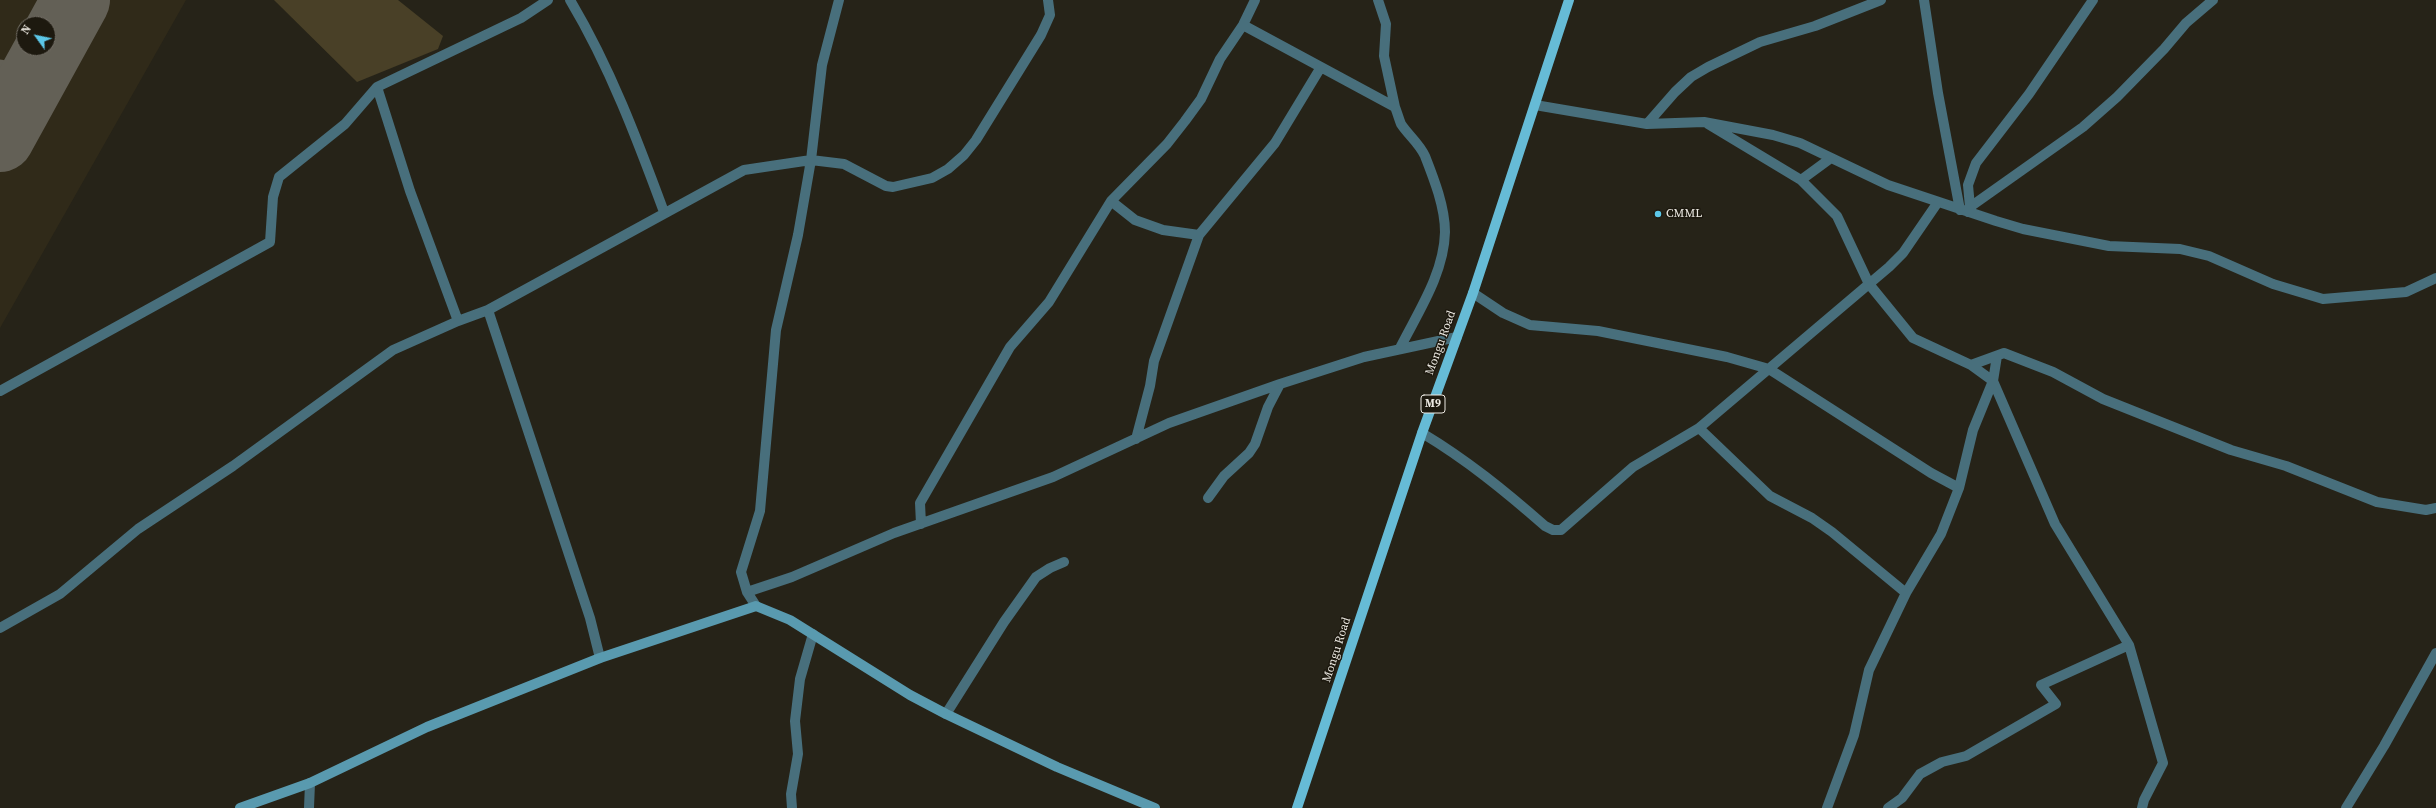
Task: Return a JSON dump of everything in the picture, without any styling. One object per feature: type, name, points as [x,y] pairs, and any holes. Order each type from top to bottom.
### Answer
[{"type":"main road","name":"Mongu Road","points":[[1297,808],[1422,432],[1473,293],[1569,0]]},
{"type":"main road","points":[[240,808],[310,783],[427,727],[600,658],[756,606],[780,615],[814,634],[910,695],[946,714],[1057,767],[1155,808]]},
{"type":"street","points":[[0,391],[270,242],[273,197],[278,177],[345,124],[377,87],[521,18],[548,0]]},
{"type":"street","points":[[570,0],[596,45],[615,86],[664,212]]},
{"type":"street","points":[[756,606],[747,592],[741,572],[760,511],[776,330],[798,235],[811,160],[822,65],[839,0]]},
{"type":"street","points":[[0,628],[60,594],[138,529],[233,466],[393,350],[458,321],[488,310],[664,212],[744,170],[811,160],[844,164],[893,187],[932,178],[948,169],[976,140],[1041,35],[1050,15],[1048,0]]},
{"type":"street","points":[[921,524],[920,503],[1010,347],[1049,302],[1111,201],[1167,144],[1185,122],[1201,99],[1220,59],[1243,25],[1255,0]]},
{"type":"street","points":[[1378,0],[1386,24],[1384,56],[1395,107],[1400,122],[1417,142],[1424,155],[1438,194],[1445,231],[1443,250],[1435,277],[1400,348]]},
{"type":"street","points":[[1647,124],[1691,76],[1760,42],[1815,26],[1881,0]]},
{"type":"street","points":[[1924,0],[1938,93],[1966,210]]},
{"type":"street","points":[[1966,210],[1968,185],[1976,163],[2029,94],[2093,0]]},
{"type":"street","points":[[1966,210],[2083,127],[2117,97],[2164,49],[2174,34],[2213,0]]},
{"type":"street","points":[[1243,25],[1395,107]]},
{"type":"street","points":[[1136,439],[1150,386],[1154,361],[1199,235],[1275,143],[1320,67]]},
{"type":"street","points":[[377,87],[410,191],[458,321]]},
{"type":"street","points":[[1535,106],[1647,124],[1704,122],[1773,135],[1800,143],[1888,185],[2023,229],[2109,246],[2180,249],[2209,256],[2273,284],[2323,299],[2406,292],[2436,278]]},
{"type":"street","points":[[1704,122],[1801,180],[1837,216],[1869,284],[1913,338],[1971,365],[1993,381],[2054,524],[2129,645],[2163,763],[2144,800],[2142,808]]},
{"type":"street","points":[[1801,180],[1831,158]]},
{"type":"street","points":[[1111,201],[1134,220],[1163,230],[1199,235]]},
{"type":"street","points":[[1422,432],[1459,455],[1495,482],[1544,526],[1553,530],[1561,530],[1633,466],[1699,428],[1869,284],[1903,253],[1938,202]]},
{"type":"street","points":[[1473,293],[1503,313],[1530,325],[1598,331],[1727,357],[1769,369],[1931,473],[1959,488]]},
{"type":"street","points":[[488,310],[590,618],[600,658]]},
{"type":"street","points":[[747,592],[792,577],[921,524],[1053,477],[1169,423],[1280,384],[1400,348],[1457,337]]},
{"type":"street","points":[[1971,365],[2004,353],[2053,372],[2103,398],[2174,429],[2231,450],[2286,466],[2376,502],[2426,510],[2436,508]]},
{"type":"street","points":[[1827,808],[1854,735],[1869,670],[1906,593],[1941,534],[1959,488],[1973,430],[1993,381],[1997,356]]},
{"type":"street","points":[[1208,498],[1224,476],[1249,453],[1268,407],[1280,384]]},
{"type":"street","points":[[1699,428],[1770,496],[1812,518],[1832,532],[1906,593]]},
{"type":"street","points":[[946,714],[1004,622],[1036,578],[1050,568],[1064,562]]},
{"type":"street","points":[[792,808],[790,794],[798,754],[795,721],[800,678],[814,634]]},
{"type":"street","points":[[1888,808],[1902,798],[1920,774],[1942,762],[1966,756],[2056,704],[2041,685],[2129,645]]},
{"type":"street","points":[[2346,808],[2384,746],[2436,653]]},
{"type":"street","points":[[309,808],[310,783]]},
{"type":"shaded area","points":[[0,0],[186,0],[0,328]]},
{"type":"shaded area","points":[[274,0],[398,0],[443,36],[438,49],[357,82]]},
{"type":"taxiway","points":[[0,73],[27,89]]},
{"type":"runway","points":[[0,138],[76,0]]},
{"type":"place","name":"CMML","points":[[1658,214]]}]
